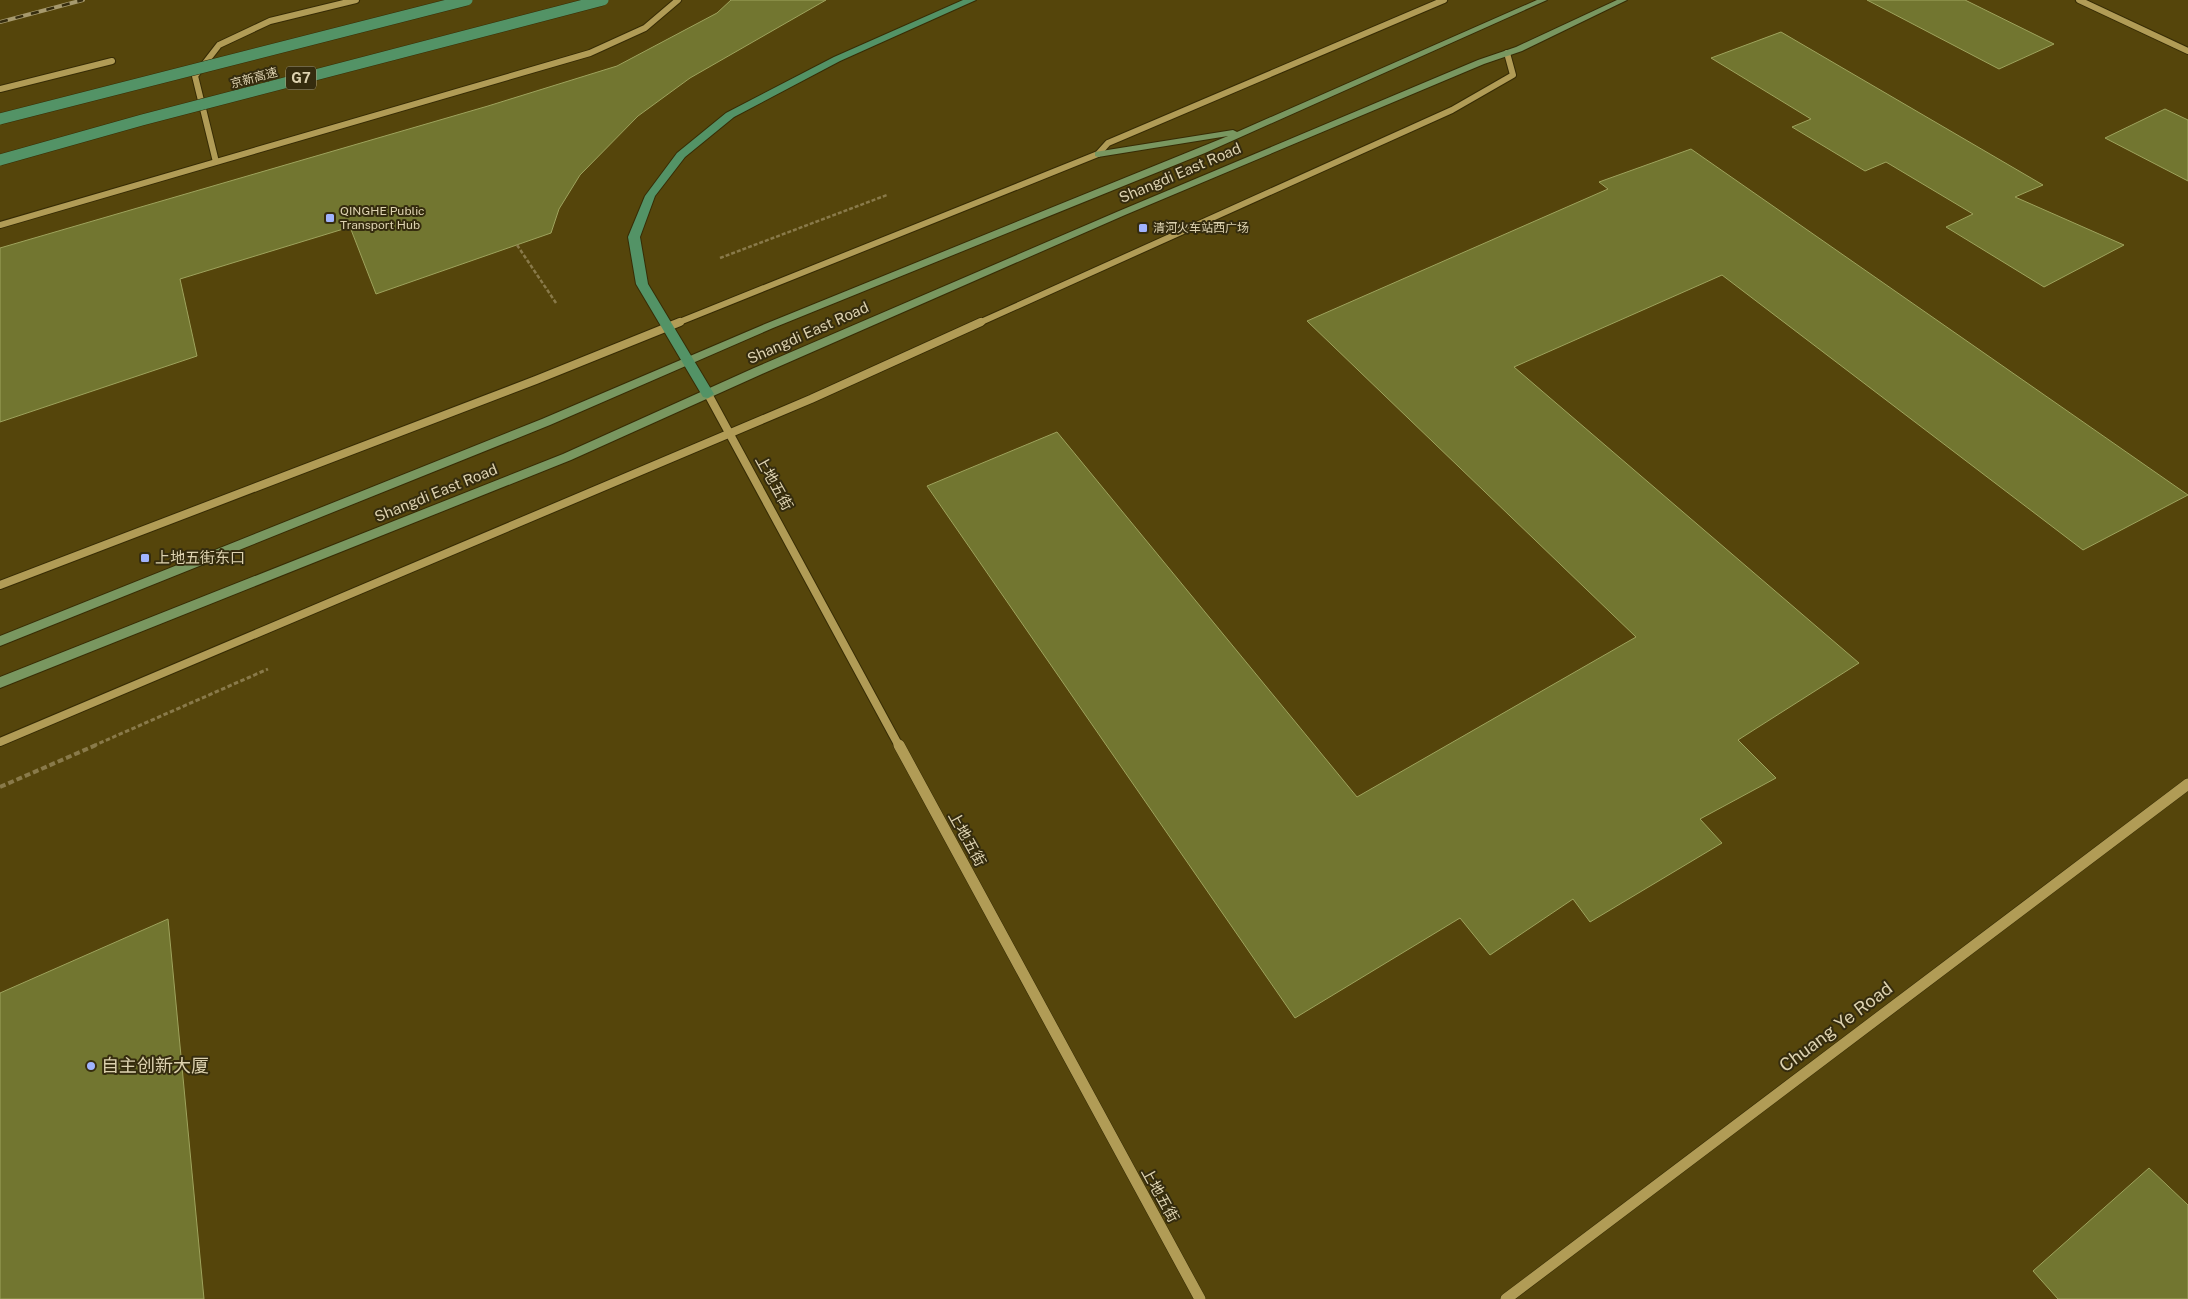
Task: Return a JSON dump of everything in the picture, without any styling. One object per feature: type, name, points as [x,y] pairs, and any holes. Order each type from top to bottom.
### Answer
[{"type":"highway","name":"京新高速","points":[[0,119],[467,0]]},
{"type":"highway","name":"京新高速","points":[[0,160],[142,120],[603,0]]},
{"type":"highway","points":[[708,394],[642,284],[634,237],[650,196],[681,155],[730,115],[837,59],[970,0]]},
{"type":"main road","name":"Shangdi East Road","points":[[0,641],[528,429],[995,233],[1109,189],[1252,130],[1543,0]]},
{"type":"main road","name":"Shangdi East Road","points":[[0,683],[566,457],[1113,217],[1481,62],[1507,53],[1623,0]]},
{"type":"main road","points":[[1098,154],[1252,130]]},
{"type":"street","points":[[216,162],[195,76],[219,45],[270,21],[356,0]]},
{"type":"street","points":[[0,225],[590,53],[644,28],[678,0]]},
{"type":"street","points":[[0,585],[536,380],[1098,154],[1108,143],[1444,0]]},
{"type":"street","points":[[2079,0],[2188,51]]},
{"type":"street","points":[[0,742],[730,434],[1452,110],[1513,75],[1507,53]]},
{"type":"street","points":[[0,89],[112,61]]},
{"type":"street","name":"上地五街","points":[[708,394],[1200,1299]]},
{"type":"street","name":"Chuang Ye Road","points":[[1506,1299],[2188,784]]},
{"type":"path","points":[[720,258],[887,195]]},
{"type":"path","points":[[517,245],[556,304]]},
{"type":"path","points":[[0,787],[268,669]]},
{"type":"building","name":"QINGHE Public Transport Hub","points":[[731,0],[826,0],[690,78],[638,116],[580,175],[559,209],[551,233],[376,294],[350,227],[180,279],[197,356],[0,422],[0,248],[488,106],[617,66],[717,13]]},
{"type":"building","points":[[1867,0],[1965,0],[2054,44],[1999,69]]},
{"type":"building","points":[[1781,32],[2043,185],[2015,197],[2124,245],[2044,287],[1946,227],[1973,214],[1886,162],[1865,171],[1792,127],[1811,119],[1711,58]]},
{"type":"building","points":[[2165,109],[2188,120],[2188,181],[2105,138]]},
{"type":"building","points":[[1691,149],[2188,495],[2083,550],[1722,275],[1514,367],[1859,663],[1738,740],[1776,778],[1700,819],[1722,843],[1590,922],[1573,899],[1490,955],[1460,918],[1295,1018],[927,486],[1057,432],[1357,797],[1636,637],[1307,321],[1608,189],[1599,182]]},
{"type":"building","name":"自主创新大厦","points":[[168,919],[204,1299],[0,1299],[0,993]]},
{"type":"building","points":[[2149,1168],[2188,1205],[2188,1299],[2058,1299],[2033,1271]]},
{"type":"railway","points":[[0,22],[83,0]]},
{"type":"place","name":"QINGHE Public Transport Hub","points":[[330,218]]},
{"type":"place","name":"清河火车站西广场","points":[[1143,228]]},
{"type":"place","name":"上地五街东口","points":[[145,558]]},
{"type":"place","name":"自主创新大厦","points":[[91,1066]]}]
